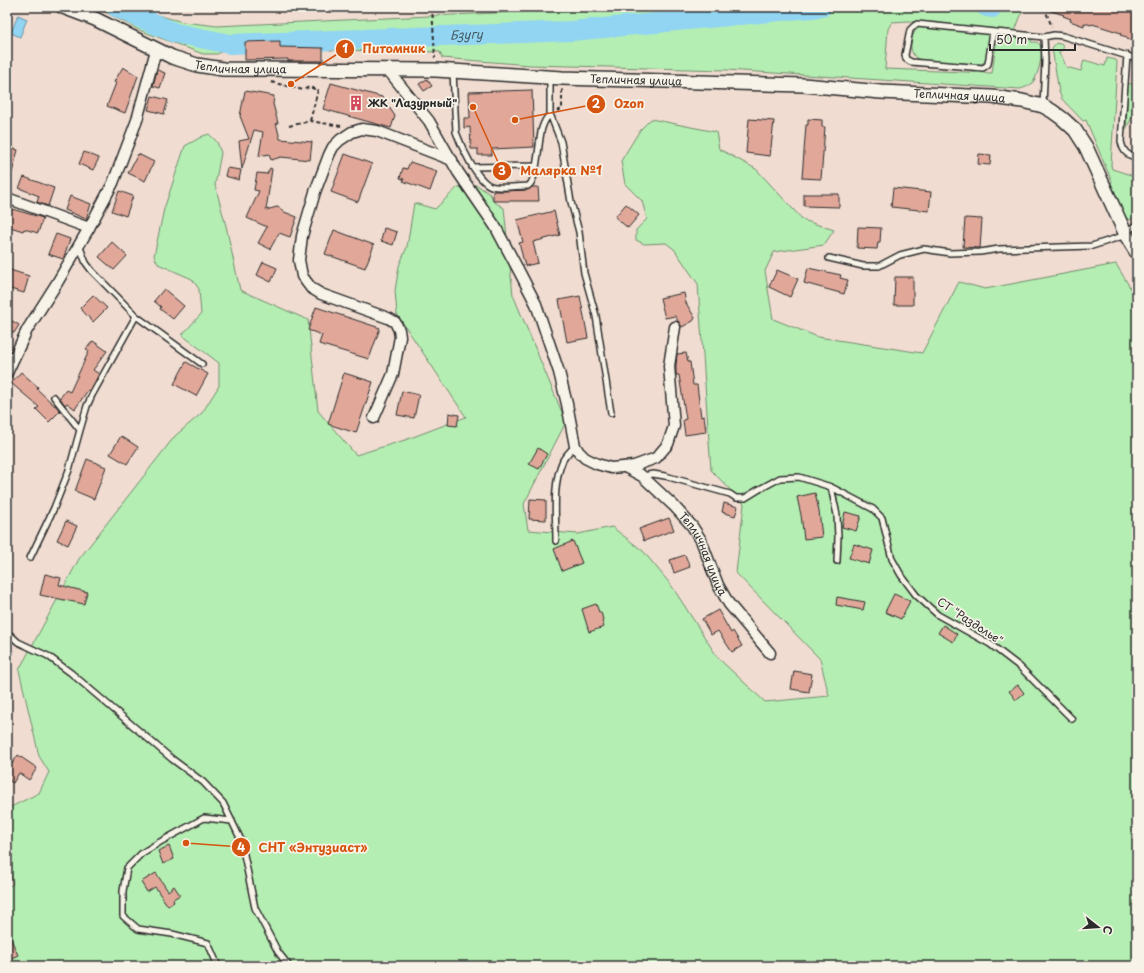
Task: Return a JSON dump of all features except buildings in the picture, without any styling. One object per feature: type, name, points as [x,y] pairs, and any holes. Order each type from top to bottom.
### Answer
[{"type":"street","name":"Тепличная улица","points":[[63,7],[95,19],[172,57],[197,65],[223,69],[453,71],[550,77],[804,85],[881,92],[992,97],[1022,101],[1042,106],[1052,111],[1075,130],[1086,148],[1126,235],[1137,253]]},
{"type":"street","points":[[7,373],[27,330],[58,283],[113,183],[134,127],[156,50]]},
{"type":"street","points":[[388,70],[429,121],[452,160],[495,226],[536,304],[559,372],[575,446],[585,458],[597,464],[611,468],[634,466],[656,458],[668,444],[674,426],[669,366],[675,327]]},
{"type":"street","points":[[374,418],[393,374],[400,337],[399,330],[395,322],[388,318],[322,294],[311,288],[302,276],[298,260],[304,229],[315,192],[333,147],[352,132],[362,129],[377,131],[452,160]]},
{"type":"street","points":[[7,198],[89,228]]},
{"type":"street","name":"Тепличная улица","points":[[625,467],[642,476],[674,506],[692,526],[701,540],[718,585],[729,604],[770,653]]},
{"type":"lane","points":[[993,32],[988,64],[984,68],[910,62],[906,59],[905,55],[910,30],[917,24],[1044,37],[1054,35],[1063,36],[1137,59]]},
{"type":"lane","points":[[1042,106],[1046,61],[1044,37]]},
{"type":"lane","points":[[1127,56],[1121,141],[1125,153],[1137,158]]},
{"type":"lane","points":[[453,71],[456,132],[459,141],[472,167],[484,182],[494,187],[530,185],[534,177],[542,128],[546,118],[550,114]]},
{"type":"lane","points":[[550,77],[550,114],[560,142],[571,202],[579,232],[584,273],[596,316],[611,413]]},
{"type":"lane","points":[[472,167],[535,166]]},
{"type":"lane","points":[[829,258],[864,266],[879,266],[900,256],[924,249],[950,253],[980,252],[999,249],[1092,246],[1126,235],[1137,225]]},
{"type":"lane","points":[[79,245],[86,262],[92,271],[136,316],[202,364]]},
{"type":"lane","points":[[30,558],[54,508],[69,470],[87,406],[136,316]]},
{"type":"lane","points":[[54,397],[80,430]]},
{"type":"lane","points":[[556,541],[557,478],[564,460],[575,446]]},
{"type":"lane","name":"СТ \"Раздолье\"","points":[[642,476],[653,474],[664,476],[730,494],[736,498],[745,498],[780,478],[799,477],[831,487],[873,509],[882,518],[892,559],[901,575],[916,595],[938,615],[990,644],[1020,666],[1072,719]]},
{"type":"lane","points":[[831,487],[837,515],[837,561]]},
{"type":"lane","points":[[7,632],[18,642],[48,656],[71,674],[172,759],[203,782],[223,804],[241,840],[255,908],[278,952],[289,966]]},
{"type":"lane","points":[[218,966],[208,943],[172,934],[138,929],[124,916],[123,891],[127,868],[142,853],[204,818],[232,821]]},
{"type":"path","points":[[432,7],[433,45]]},
{"type":"path","points":[[1048,7],[1046,12],[1052,27]]},
{"type":"path","points":[[550,114],[562,109],[562,86]]},
{"type":"path","points":[[309,87],[318,90],[310,121]]},
{"type":"path","points":[[289,126],[310,121],[362,129]]},
{"type":"green space","points":[[96,7],[135,7],[142,11],[183,22],[217,26],[622,7],[1024,7],[1015,31],[908,21],[892,22],[888,29],[885,69],[992,73],[996,44],[999,38],[1005,36],[1032,39],[1031,42],[1035,42],[1040,45],[1041,53],[1040,64],[1035,79],[1030,85],[1020,89],[727,70],[530,65],[442,58],[440,52],[330,50],[288,41],[235,46],[217,54],[203,54],[139,30]]},
{"type":"green space","points":[[920,27],[989,33],[991,37],[987,61],[981,64],[924,61],[915,57],[912,51],[911,43],[913,35]]},
{"type":"green space","points":[[1056,43],[1063,45],[1063,49],[1059,52],[1059,54],[1066,67],[1081,71],[1084,60],[1105,66],[1107,58],[1116,60],[1117,62],[1111,165],[1112,169],[1137,177],[1137,208],[1135,210],[1137,215],[1130,220],[1126,218],[1086,120],[1083,121],[1062,99],[1059,92],[1052,48]]},
{"type":"green space","points":[[1128,83],[1137,86],[1137,110],[1126,129]]},
{"type":"green space","points":[[651,119],[716,132],[719,149],[756,169],[803,220],[834,230],[824,245],[774,252],[765,271],[773,319],[818,337],[922,353],[959,282],[985,289],[1116,264],[1137,299],[1137,966],[7,966],[7,887],[13,884],[7,857],[7,809],[39,793],[49,772],[39,756],[19,670],[79,559],[175,436],[202,413],[219,386],[219,363],[182,335],[201,314],[199,289],[192,279],[158,264],[154,256],[164,209],[185,146],[209,134],[217,142],[221,153],[215,185],[226,226],[240,290],[308,320],[318,411],[356,455],[405,440],[466,417],[397,314],[395,291],[399,266],[407,247],[414,203],[435,209],[458,187],[477,185],[491,195],[493,201],[504,208],[513,295],[566,422],[524,504],[528,530],[578,534],[612,527],[643,551],[671,585],[718,658],[765,702],[829,696],[820,659],[736,573],[744,504],[711,470],[698,284],[674,249],[666,243],[644,244],[636,240],[636,230],[647,219],[642,201],[625,184],[621,161],[640,130]]},
{"type":"water","points":[[18,15],[27,19],[20,37],[11,33]]},
{"type":"waterway","name":"Бзугу","points":[[116,7],[175,33],[230,44],[572,31],[822,7]]},
{"type":"waterway","name":"Бзугу","points":[[986,7],[992,8]]},
{"type":"place","name":"Питомник","points":[[291,84]]},
{"type":"place","name":"ЖК \"Лазурный\"","points":[[356,103]]},
{"type":"place","name":"Малярка №1","points":[[473,107]]},
{"type":"place","name":"Ozon","points":[[515,120]]},
{"type":"place","name":"СНТ «Энтузиаст»","points":[[186,843]]}]
